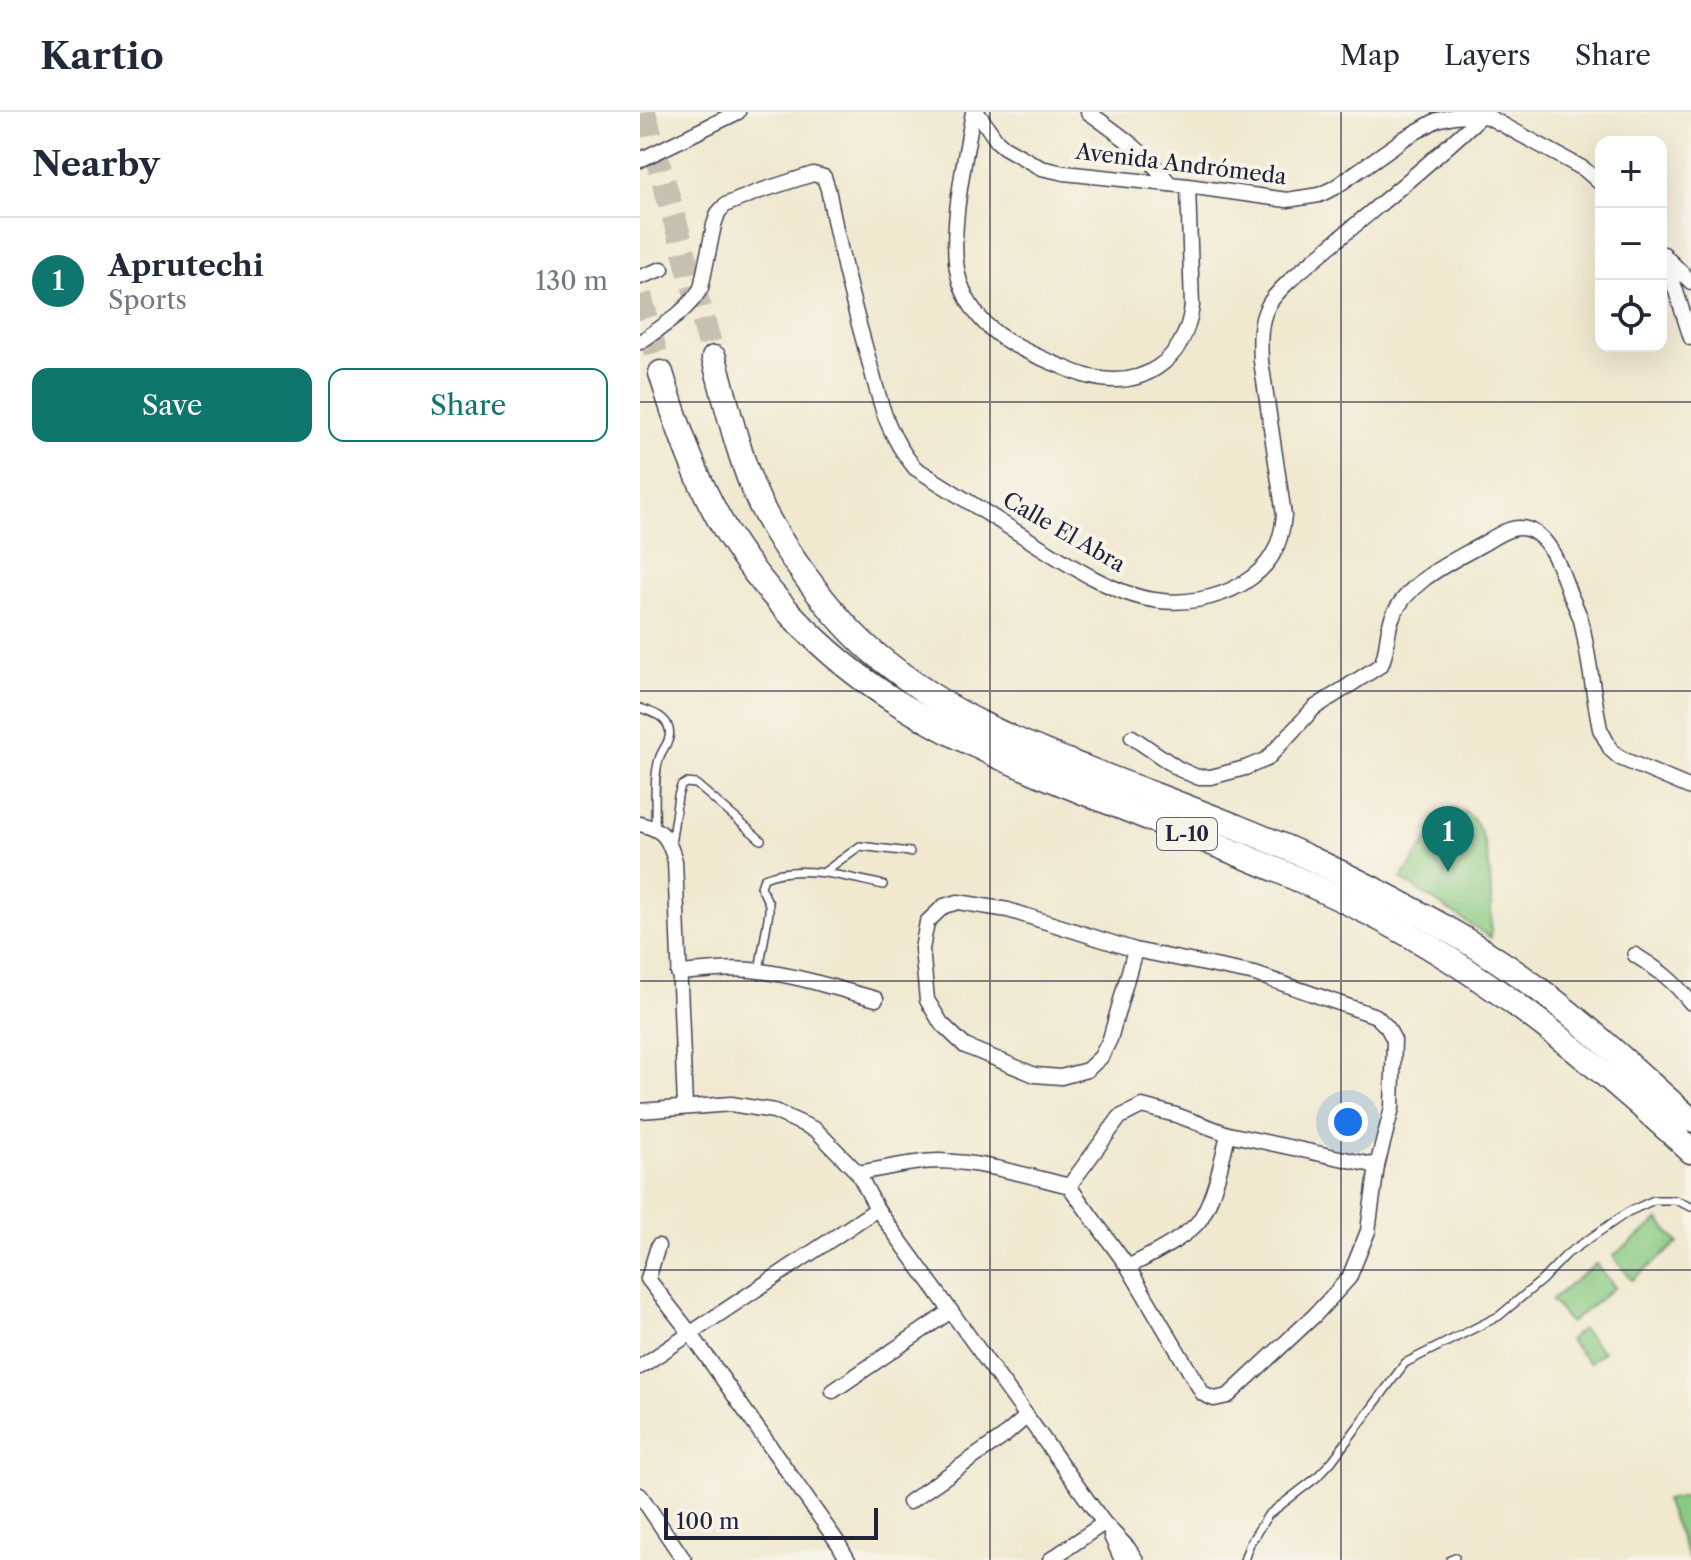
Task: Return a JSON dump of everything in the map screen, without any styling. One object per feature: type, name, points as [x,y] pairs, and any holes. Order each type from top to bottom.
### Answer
[{"type":"highway","name":"L-10","points":[[714,358],[753,488],[772,525],[821,598],[878,657],[976,722],[1318,862],[1438,924],[1494,957],[1549,997],[1691,1120]]},
{"type":"highway","name":"L-10","points":[[661,373],[682,439],[708,497],[746,562],[797,621],[871,685],[973,744],[1312,885],[1383,920],[1486,982],[1594,1065],[1691,1151]]},
{"type":"street","points":[[640,160],[738,112]]},
{"type":"street","points":[[975,112],[957,222],[959,279],[980,319],[1010,345],[1086,376],[1119,379],[1152,371],[1181,345],[1191,320],[1192,306],[1188,186]]},
{"type":"street","name":"Avenida Andrómeda","points":[[975,112],[1004,147],[1041,168],[1287,200],[1319,195],[1437,120],[1483,114]]},
{"type":"street","points":[[1088,112],[1136,147],[1170,184]]},
{"type":"street","points":[[1483,114],[1584,169],[1595,179]]},
{"type":"street","name":"Calle El Abra","points":[[640,342],[678,315],[701,288],[714,225],[725,205],[813,174],[824,177],[849,289],[884,415],[901,451],[915,468],[1059,559],[1113,588],[1151,600],[1177,602],[1205,598],[1230,590],[1256,575],[1270,560],[1282,530],[1284,515],[1261,361],[1260,342],[1267,306],[1313,261],[1483,114]]},
{"type":"street","points":[[1667,256],[1691,282]]},
{"type":"street","points":[[1667,264],[1691,338]]},
{"type":"street","points":[[640,277],[662,269]]},
{"type":"street","points":[[1132,737],[1179,769],[1197,777],[1211,777],[1261,762],[1314,708],[1381,665],[1396,609],[1425,579],[1508,530],[1520,528],[1530,530],[1554,553],[1575,605],[1600,729],[1606,743],[1620,758],[1691,788]]},
{"type":"street","points":[[648,826],[665,835],[675,861],[685,1107]]},
{"type":"street","points":[[858,1173],[940,1161],[993,1167],[1069,1186],[1128,1267],[1203,1394],[1214,1399],[1228,1396],[1315,1315],[1349,1278],[1368,1231],[1377,1166],[1392,1108],[1394,1040],[1376,1016],[1255,974],[1135,950],[1008,910],[958,902],[944,906],[927,922],[922,949],[927,1000],[941,1023],[965,1046],[1035,1075],[1061,1077],[1087,1070],[1101,1057],[1110,1039],[1135,950]]},
{"type":"street","points":[[1635,955],[1675,983],[1691,1003]]},
{"type":"street","points":[[678,973],[759,971],[876,999]]},
{"type":"street","points":[[640,1111],[731,1104],[774,1111],[816,1130],[858,1173],[877,1209],[1106,1526],[1136,1560]]},
{"type":"street","points":[[1069,1186],[1120,1117],[1142,1106],[1228,1134],[1377,1166]]},
{"type":"street","points":[[1128,1267],[1167,1246],[1200,1220],[1218,1175],[1228,1134]]},
{"type":"street","points":[[640,1367],[877,1209]]},
{"type":"street","points":[[658,1246],[648,1279],[691,1334],[848,1560]]},
{"type":"street","points":[[833,1391],[951,1311]]},
{"type":"street","points":[[909,1502],[1003,1437],[1027,1416]]},
{"type":"street","points":[[640,1495],[684,1560]]},
{"type":"street","points":[[1050,1560],[1106,1526]]},
{"type":"street","points":[[1106,1526],[1122,1560]]},
{"type":"lane","points":[[640,708],[664,720],[670,730],[659,760],[648,826]]},
{"type":"lane","points":[[671,847],[678,796],[681,786],[686,783],[696,784],[761,840]]},
{"type":"lane","points":[[824,872],[860,846],[910,852]]},
{"type":"lane","points":[[759,971],[769,912],[769,904],[761,887],[764,878],[773,874],[824,872],[883,885]]},
{"type":"lane","points":[[1244,1560],[1250,1543],[1268,1515],[1316,1478],[1332,1461],[1405,1363],[1499,1316],[1567,1254],[1628,1212],[1654,1200],[1675,1200],[1691,1207]]},
{"type":"green space","points":[[1450,808],[1468,814],[1483,839],[1490,873],[1491,938],[1401,879]]},
{"type":"green space","points":[[1659,1220],[1678,1243],[1632,1280],[1613,1256]]},
{"type":"green space","points":[[1596,1264],[1615,1287],[1570,1323],[1551,1300]]},
{"type":"green space","points":[[1582,1329],[1603,1352],[1589,1363],[1569,1340]]},
{"type":"green space","points":[[1691,1495],[1691,1560],[1689,1560],[1665,1500]]},
{"type":"tunnel","points":[[644,112],[714,358]]},
{"type":"tunnel","points":[[640,295],[661,373]]},
{"type":"place","name":"Aprutechi","points":[[1448,872]]}]
